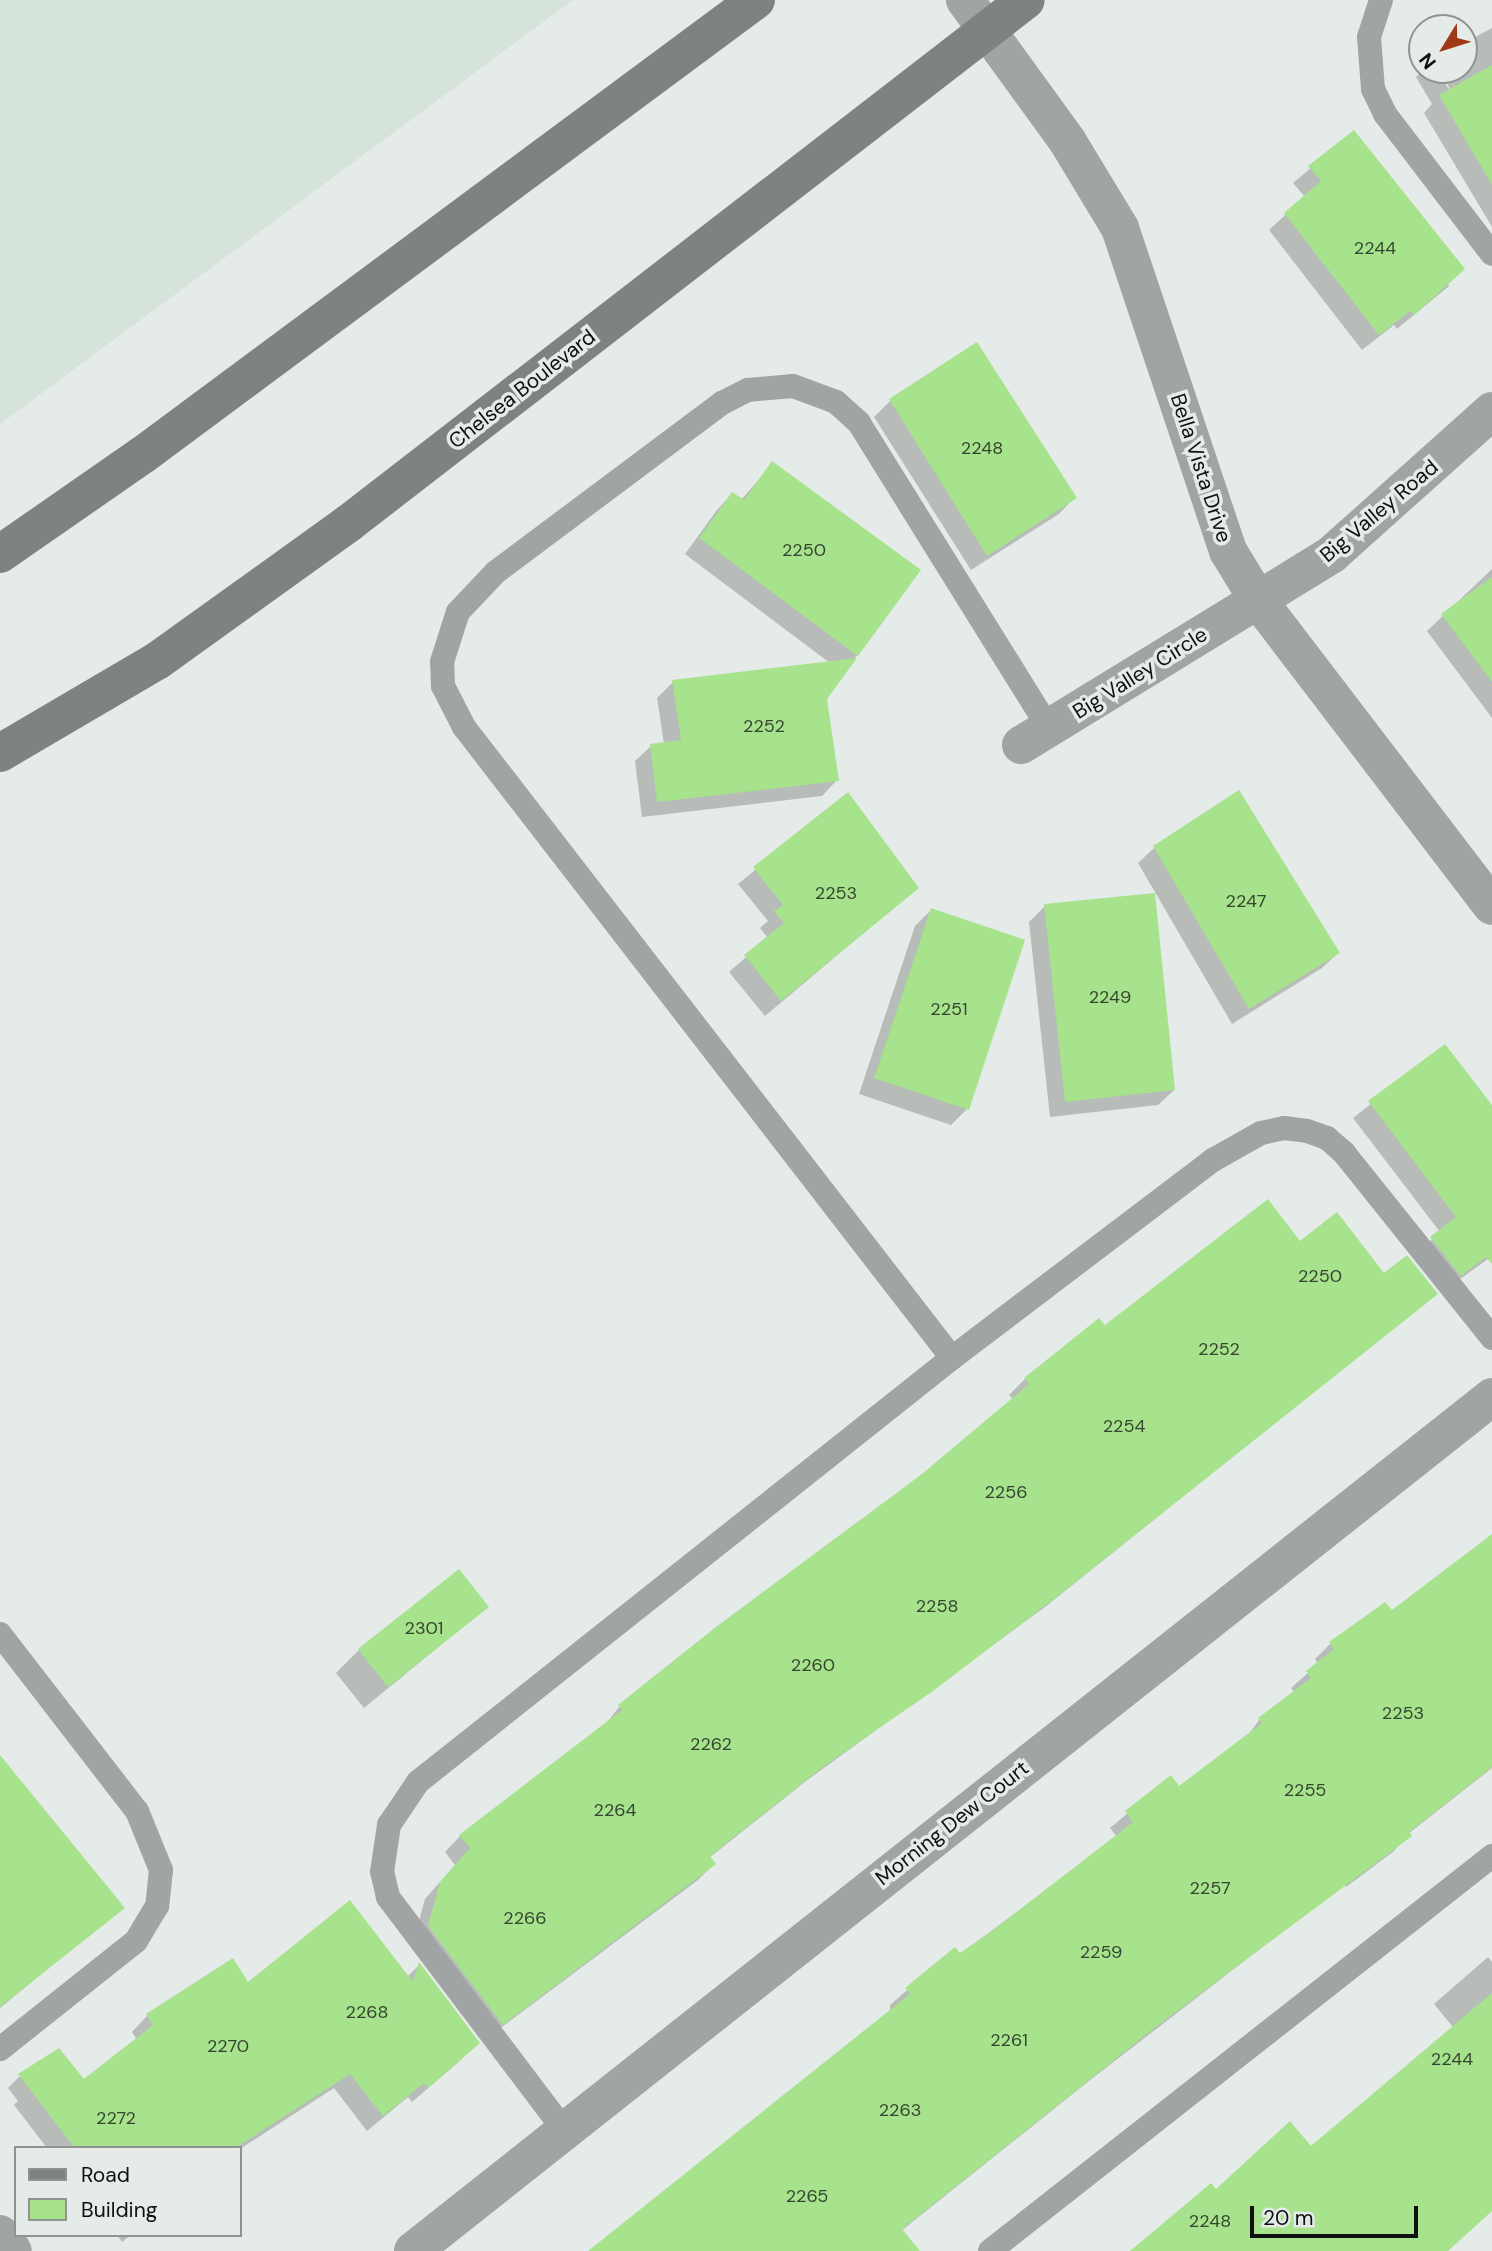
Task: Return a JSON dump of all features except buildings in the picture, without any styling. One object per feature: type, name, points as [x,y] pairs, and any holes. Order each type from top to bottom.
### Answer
[{"type":"main road","points":[[0,554],[144,454],[756,0]]},
{"type":"main road","name":"Chelsea Boulevard","points":[[0,753],[157,661],[349,523],[976,15],[1026,0]]},
{"type":"street","name":"Bella Vista Drive","points":[[976,15],[1068,142],[1120,229],[1147,299],[1213,514],[1228,551],[1258,600],[1492,906]]},
{"type":"street","name":"Big Valley Road","points":[[1258,600],[1331,555],[1492,411]]},
{"type":"street","name":"Big Valley Circle","points":[[1035,737],[1258,600]]},
{"type":"street","name":"Morning Dew Court","points":[[413,2251],[1492,1397]]},
{"type":"street","points":[[0,2234],[13,2251]]},
{"type":"lane","points":[[1381,0],[1368,37],[1373,89],[1385,114],[1492,254]]},
{"type":"lane","points":[[952,1358],[464,727],[443,686],[442,662],[458,612],[496,572],[722,403],[748,390],[793,386],[836,402],[859,423],[1035,737]]},
{"type":"lane","points":[[564,2130],[387,1897],[382,1872],[384,1846],[395,1814],[418,1782],[952,1358],[1238,1143],[1284,1128],[1327,1138],[1344,1153],[1492,1338]]},
{"type":"lane","points":[[0,1634],[137,1811],[161,1870],[157,1906],[136,1941],[0,2049]]},
{"type":"lane","points":[[990,2251],[1492,1856]]},
{"type":"shaded area","points":[[0,0],[573,0],[0,424]]}]
